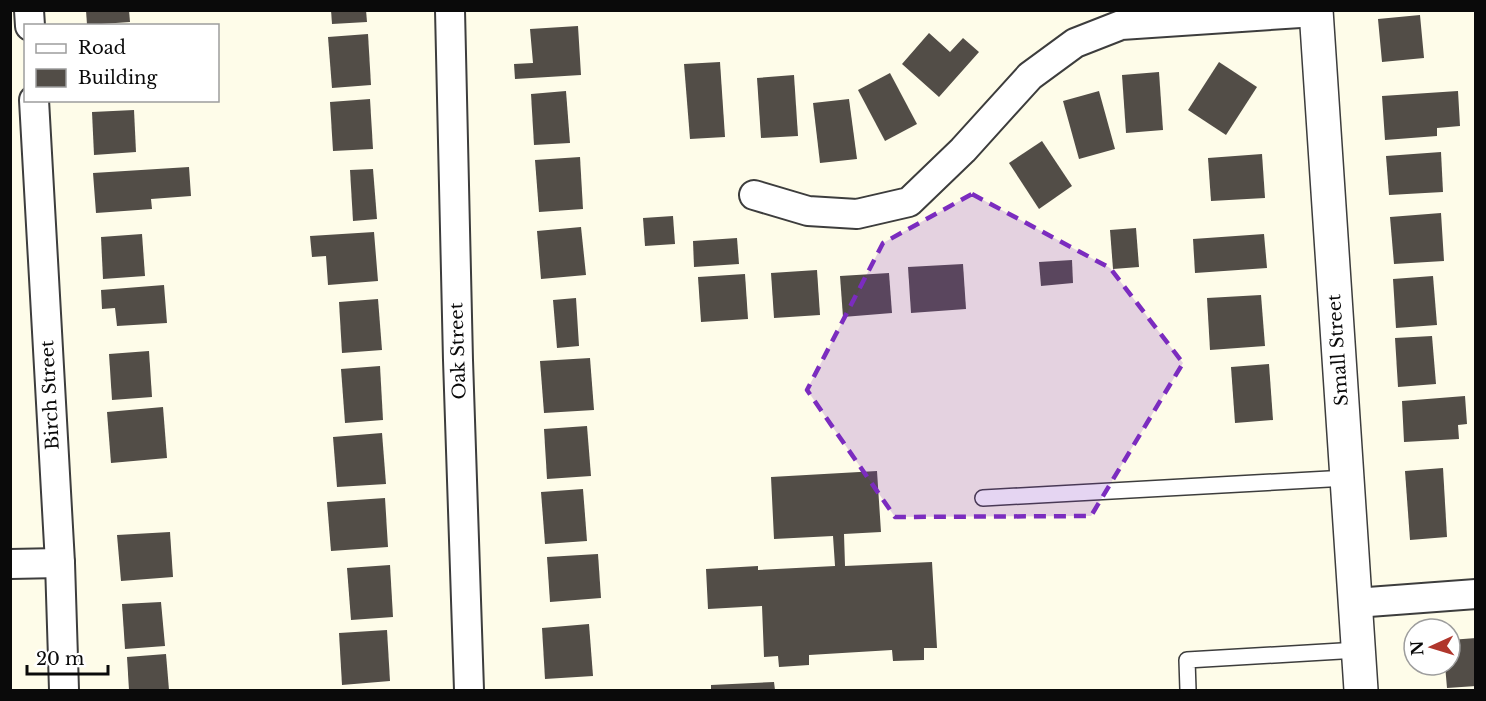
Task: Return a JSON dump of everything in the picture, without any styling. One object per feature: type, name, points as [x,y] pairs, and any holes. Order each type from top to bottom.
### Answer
[{"type":"street","name":"Oak Street","points":[[450,10],[458,360],[470,690]]},
{"type":"street","points":[[754,195],[808,211],[857,214],[909,202],[963,150],[1030,76],[1076,43],[1121,25],[1316,11]]},
{"type":"street","name":"Small Street","points":[[1316,11],[1361,690]]},
{"type":"street","name":"Birch Street","points":[[34,102],[60,563],[64,690]]},
{"type":"street","points":[[10,564],[60,563]]},
{"type":"street","points":[[1355,603],[1476,594]]},
{"type":"lane","points":[[983,498],[1347,478]]},
{"type":"lane","points":[[1188,690],[1187,660],[1358,650]]},
{"type":"highlighted area","points":[[972,194],[1110,268],[1183,363],[1091,516],[895,517],[807,390],[883,243]]},
{"type":"building","points":[[86,10],[129,10],[130,22],[87,24]]},
{"type":"building","points":[[331,10],[366,10],[367,22],[332,24]]},
{"type":"building","points":[[1420,15],[1424,58],[1382,62],[1378,19]]},
{"type":"building","points":[[578,26],[581,75],[515,79],[514,64],[533,63],[530,29]]},
{"type":"building","points":[[929,33],[950,52],[963,38],[979,52],[939,97],[902,64]]},
{"type":"building","points":[[368,34],[371,85],[332,88],[328,37]]},
{"type":"building","points":[[720,62],[725,137],[690,139],[684,64]]},
{"type":"building","points":[[1219,62],[1257,87],[1226,135],[1188,110]]},
{"type":"building","points":[[1159,72],[1163,130],[1126,133],[1122,75]]},
{"type":"building","points":[[890,73],[917,124],[885,141],[858,90]]},
{"type":"building","points":[[794,75],[798,136],[761,138],[757,78]]},
{"type":"building","points":[[566,91],[570,143],[534,145],[531,94]]},
{"type":"building","points":[[1099,91],[1115,149],[1079,159],[1063,101]]},
{"type":"building","points":[[1458,91],[1460,126],[1437,128],[1437,136],[1385,140],[1382,96]]},
{"type":"building","points":[[370,99],[373,149],[333,151],[330,102]]},
{"type":"building","points":[[849,99],[857,159],[820,163],[813,103]]},
{"type":"building","points":[[134,110],[136,152],[94,155],[92,112]]},
{"type":"building","points":[[1042,141],[1072,186],[1039,209],[1009,163]]},
{"type":"building","points":[[1441,152],[1443,192],[1389,195],[1386,156]]},
{"type":"building","points":[[1262,154],[1265,198],[1211,201],[1208,158]]},
{"type":"building","points":[[580,157],[583,209],[539,212],[535,160]]},
{"type":"building","points":[[189,167],[191,196],[151,199],[152,209],[96,213],[93,173]]},
{"type":"building","points":[[373,169],[377,219],[353,221],[350,170]]},
{"type":"building","points":[[1441,213],[1444,261],[1394,264],[1390,217]]},
{"type":"building","points":[[673,216],[675,244],[645,246],[643,218]]},
{"type":"building","points":[[581,227],[586,275],[541,279],[537,231]]},
{"type":"building","points":[[1136,228],[1139,267],[1113,269],[1110,230]]},
{"type":"building","points":[[374,232],[378,281],[328,285],[326,256],[312,257],[310,236]]},
{"type":"building","points":[[142,234],[145,276],[103,279],[101,237]]},
{"type":"building","points":[[1264,234],[1267,268],[1195,273],[1193,239]]},
{"type":"building","points":[[737,238],[739,264],[694,267],[693,241]]},
{"type":"building","points":[[1072,260],[1073,283],[1041,286],[1039,262]]},
{"type":"building","points":[[963,264],[966,309],[911,313],[908,267]]},
{"type":"building","points":[[817,270],[820,315],[774,318],[771,273]]},
{"type":"building","points":[[889,273],[892,313],[843,317],[840,276]]},
{"type":"building","points":[[745,274],[748,319],[701,322],[698,277]]},
{"type":"building","points":[[1433,276],[1437,325],[1396,328],[1393,279]]},
{"type":"building","points":[[164,285],[167,323],[117,326],[115,308],[102,309],[101,290]]},
{"type":"building","points":[[1261,295],[1265,346],[1210,350],[1207,298]]},
{"type":"building","points":[[576,298],[579,346],[557,348],[553,300]]},
{"type":"building","points":[[378,299],[382,350],[342,353],[339,302]]},
{"type":"building","points":[[1432,336],[1436,384],[1398,387],[1395,338]]},
{"type":"building","points":[[149,351],[152,397],[112,400],[109,354]]},
{"type":"building","points":[[590,358],[594,410],[544,413],[540,361]]},
{"type":"building","points":[[1269,364],[1273,420],[1235,423],[1231,367]]},
{"type":"building","points":[[380,366],[383,420],[345,423],[341,369]]},
{"type":"building","points":[[1465,396],[1467,424],[1458,425],[1459,439],[1404,442],[1402,401]]},
{"type":"building","points":[[163,407],[167,458],[111,463],[107,412]]},
{"type":"building","points":[[587,426],[591,476],[547,479],[544,429]]},
{"type":"building","points":[[382,433],[386,484],[337,487],[333,437]]},
{"type":"building","points":[[1443,468],[1447,537],[1410,540],[1405,471]]},
{"type":"building","points":[[877,471],[881,532],[844,534],[845,566],[932,562],[937,648],[924,648],[924,660],[893,661],[892,650],[809,655],[809,665],[779,667],[778,656],[764,657],[762,606],[708,609],[706,569],[758,566],[758,570],[835,566],[833,536],[774,539],[771,477]]},
{"type":"building","points":[[583,489],[587,541],[545,544],[541,492]]},
{"type":"building","points":[[385,498],[388,547],[331,551],[327,502]]},
{"type":"building","points":[[170,532],[173,577],[121,581],[117,535]]},
{"type":"building","points":[[598,554],[601,598],[550,602],[547,557]]},
{"type":"building","points":[[390,565],[393,617],[351,620],[347,568]]},
{"type":"building","points":[[161,602],[165,646],[125,649],[122,604]]},
{"type":"building","points":[[589,624],[593,676],[545,679],[542,628]]},
{"type":"building","points":[[387,630],[390,681],[342,685],[339,633]]},
{"type":"building","points":[[1476,638],[1476,686],[1447,688],[1446,677],[1462,677],[1462,639]]},
{"type":"building","points":[[166,654],[169,690],[129,690],[127,657]]},
{"type":"building","points":[[774,682],[775,690],[711,690],[711,685]]}]
